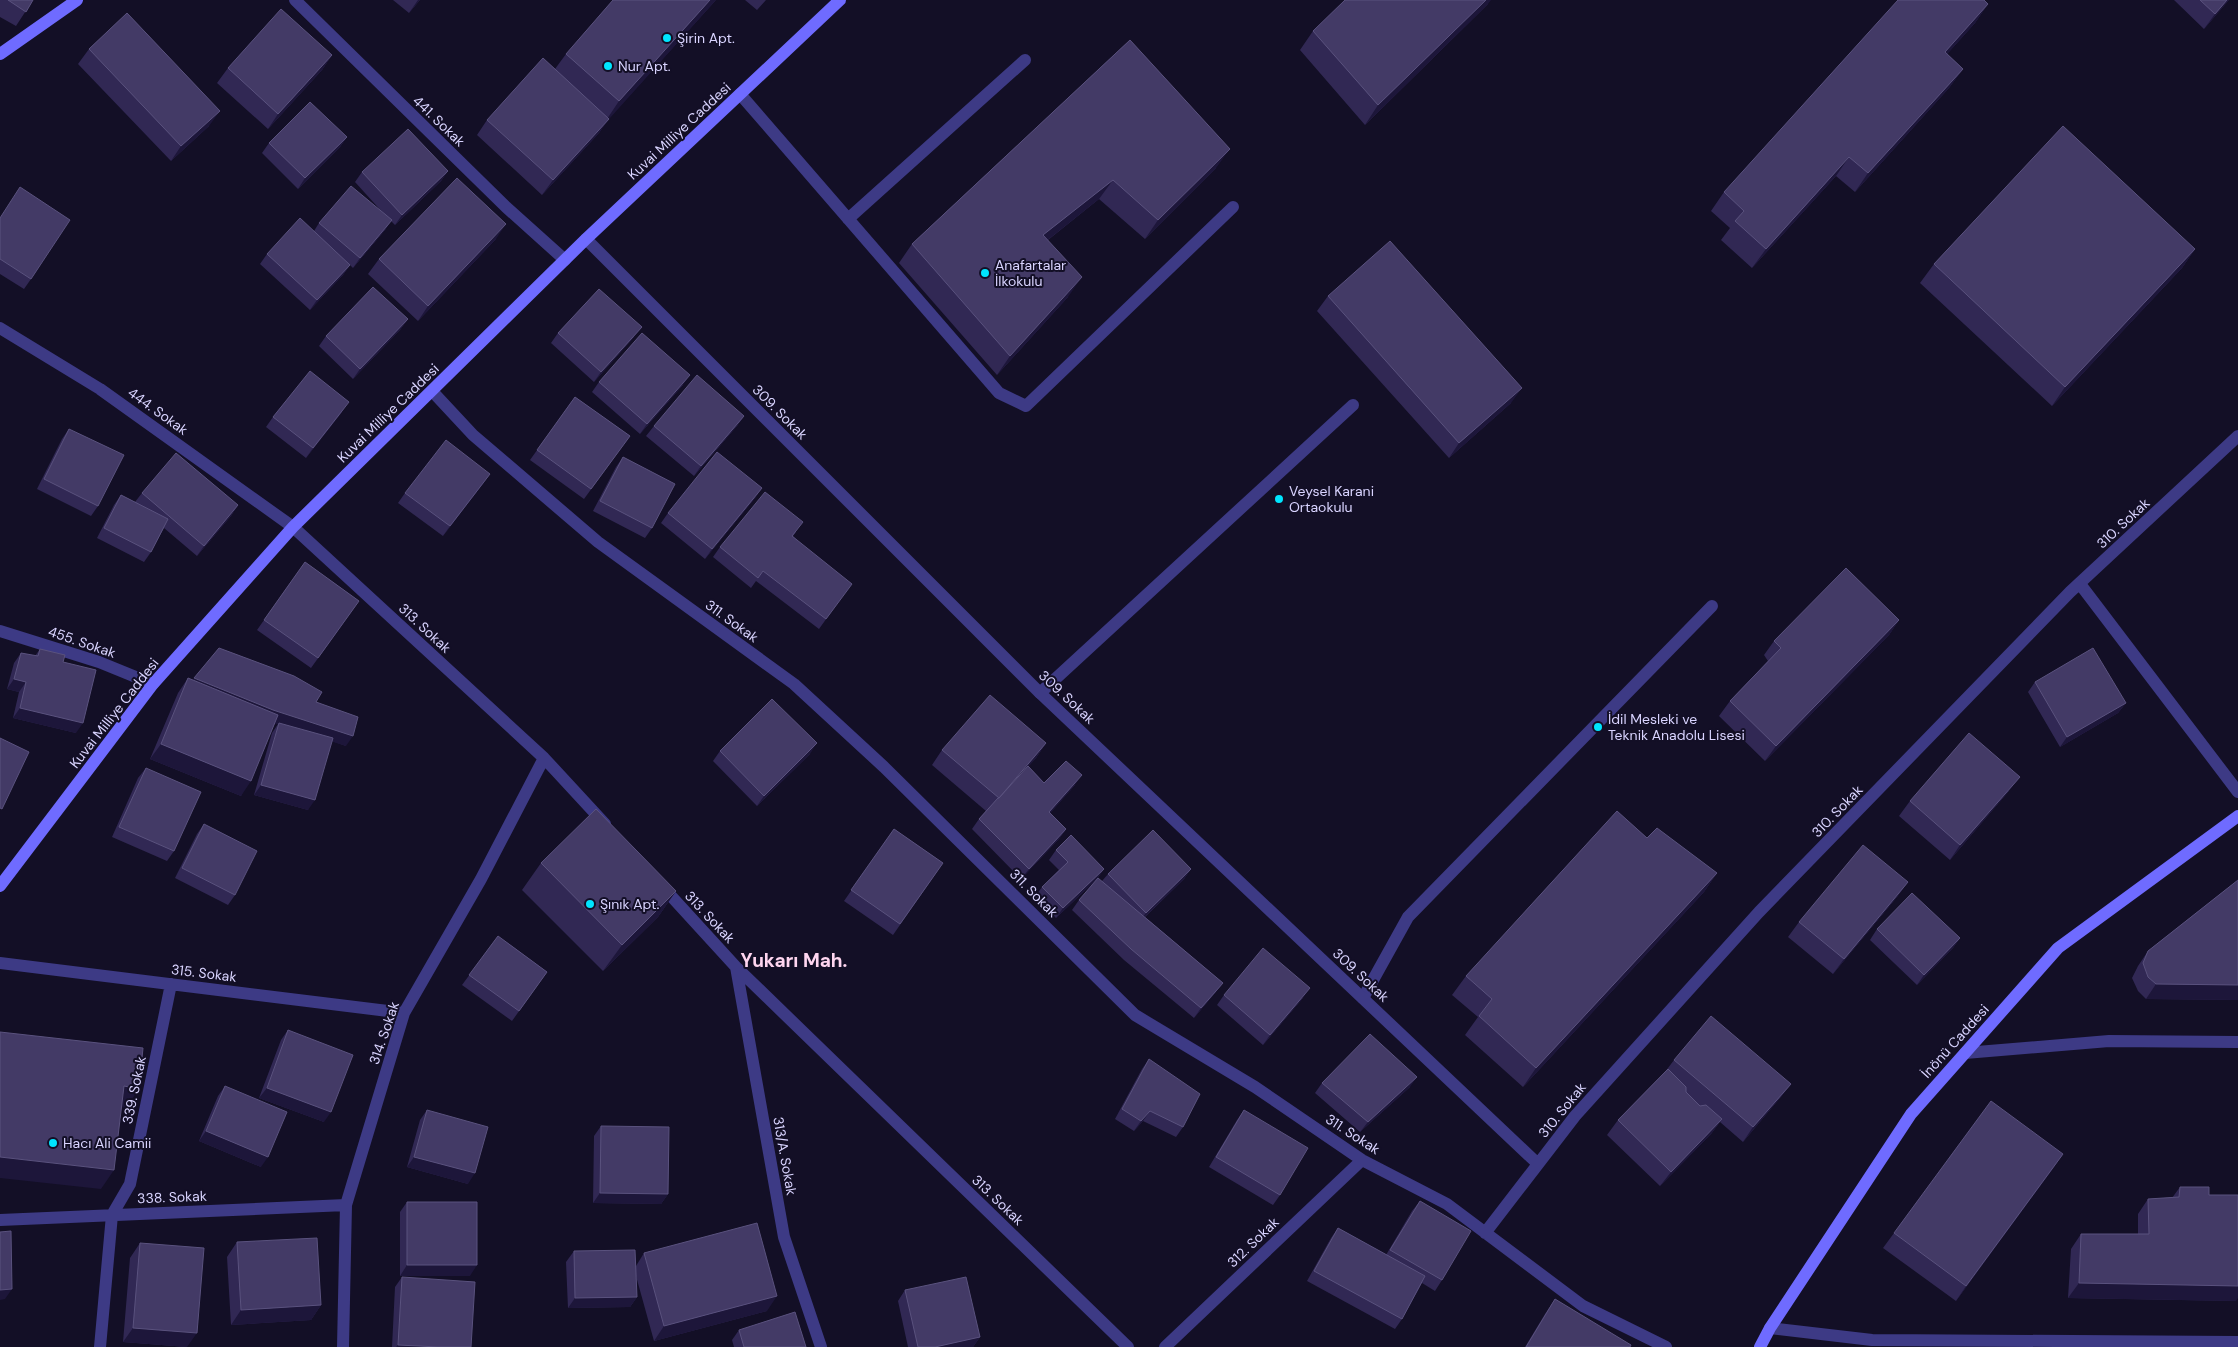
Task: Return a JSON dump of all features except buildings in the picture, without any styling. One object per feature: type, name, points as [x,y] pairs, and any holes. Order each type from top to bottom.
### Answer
[{"type":"street","points":[[0,54],[77,0]]},
{"type":"street","name":"441. Sokak","points":[[295,0],[506,207],[565,260]]},
{"type":"street","name":"Kuvai Milliye Caddesi","points":[[0,886],[153,684],[293,527],[586,239],[840,0]]},
{"type":"street","points":[[848,219],[1026,60]]},
{"type":"street","points":[[740,94],[999,393],[1026,406],[1233,207]]},
{"type":"street","name":"309. Sokak","points":[[586,239],[1040,693],[1538,1164]]},
{"type":"street","name":"444. Sokak","points":[[0,328],[100,389],[293,527]]},
{"type":"street","name":"311. Sokak","points":[[432,391],[473,435],[598,542],[794,684],[884,767],[1135,1015],[1255,1087],[1362,1160],[1447,1204],[1583,1306],[1666,1347]]},
{"type":"street","points":[[1040,693],[1353,405]]},
{"type":"street","name":"310. Sokak","points":[[1486,1233],[1575,1116],[1759,912],[2080,584],[2238,436]]},
{"type":"street","name":"313. Sokak","points":[[293,527],[544,758],[610,830]]},
{"type":"street","points":[[2080,584],[2238,792]]},
{"type":"street","points":[[1363,998],[1408,917],[1712,606]]},
{"type":"street","name":"455. Sokak","points":[[0,630],[99,662],[153,684]]},
{"type":"street","name":"314. Sokak","points":[[343,1347],[346,1205],[404,1013],[480,879],[544,758]]},
{"type":"street","name":"İnönü Caddesi","points":[[1760,1347],[1770,1328],[1911,1114],[2058,948],[2238,816]]},
{"type":"street","name":"313. Sokak","points":[[650,873],[736,967],[1128,1347]]},
{"type":"street","name":"315. Sokak","points":[[0,963],[404,1013]]},
{"type":"street","name":"313/A. Sokak","points":[[736,967],[784,1237],[821,1347]]},
{"type":"street","name":"339. Sokak","points":[[100,1347],[112,1215],[130,1184],[171,984]]},
{"type":"street","points":[[1965,1053],[2109,1041],[2238,1042]]},
{"type":"street","name":"312. Sokak","points":[[1165,1347],[1362,1160]]},
{"type":"street","name":"338. Sokak","points":[[0,1220],[346,1205]]},
{"type":"street","points":[[1770,1328],[1872,1340],[2238,1342]]},
{"type":"place","name":"Şirin Apt.","points":[[667,38]]},
{"type":"place","name":"Nur Apt.","points":[[608,66]]},
{"type":"place","name":"Anafartalar İlkokulu","points":[[985,273]]},
{"type":"place","name":"Veysel Karani Ortaokulu","points":[[1279,499]]},
{"type":"place","name":"İdil Mesleki ve Teknik Anadolu Lisesi","points":[[1598,727]]},
{"type":"place","name":"Şınık Apt.","points":[[590,904]]},
{"type":"place","name":"Hacı Ali Camii","points":[[53,1143]]},
{"type":"district","name":"Yukarı Mah.","points":[[794,960]]}]
